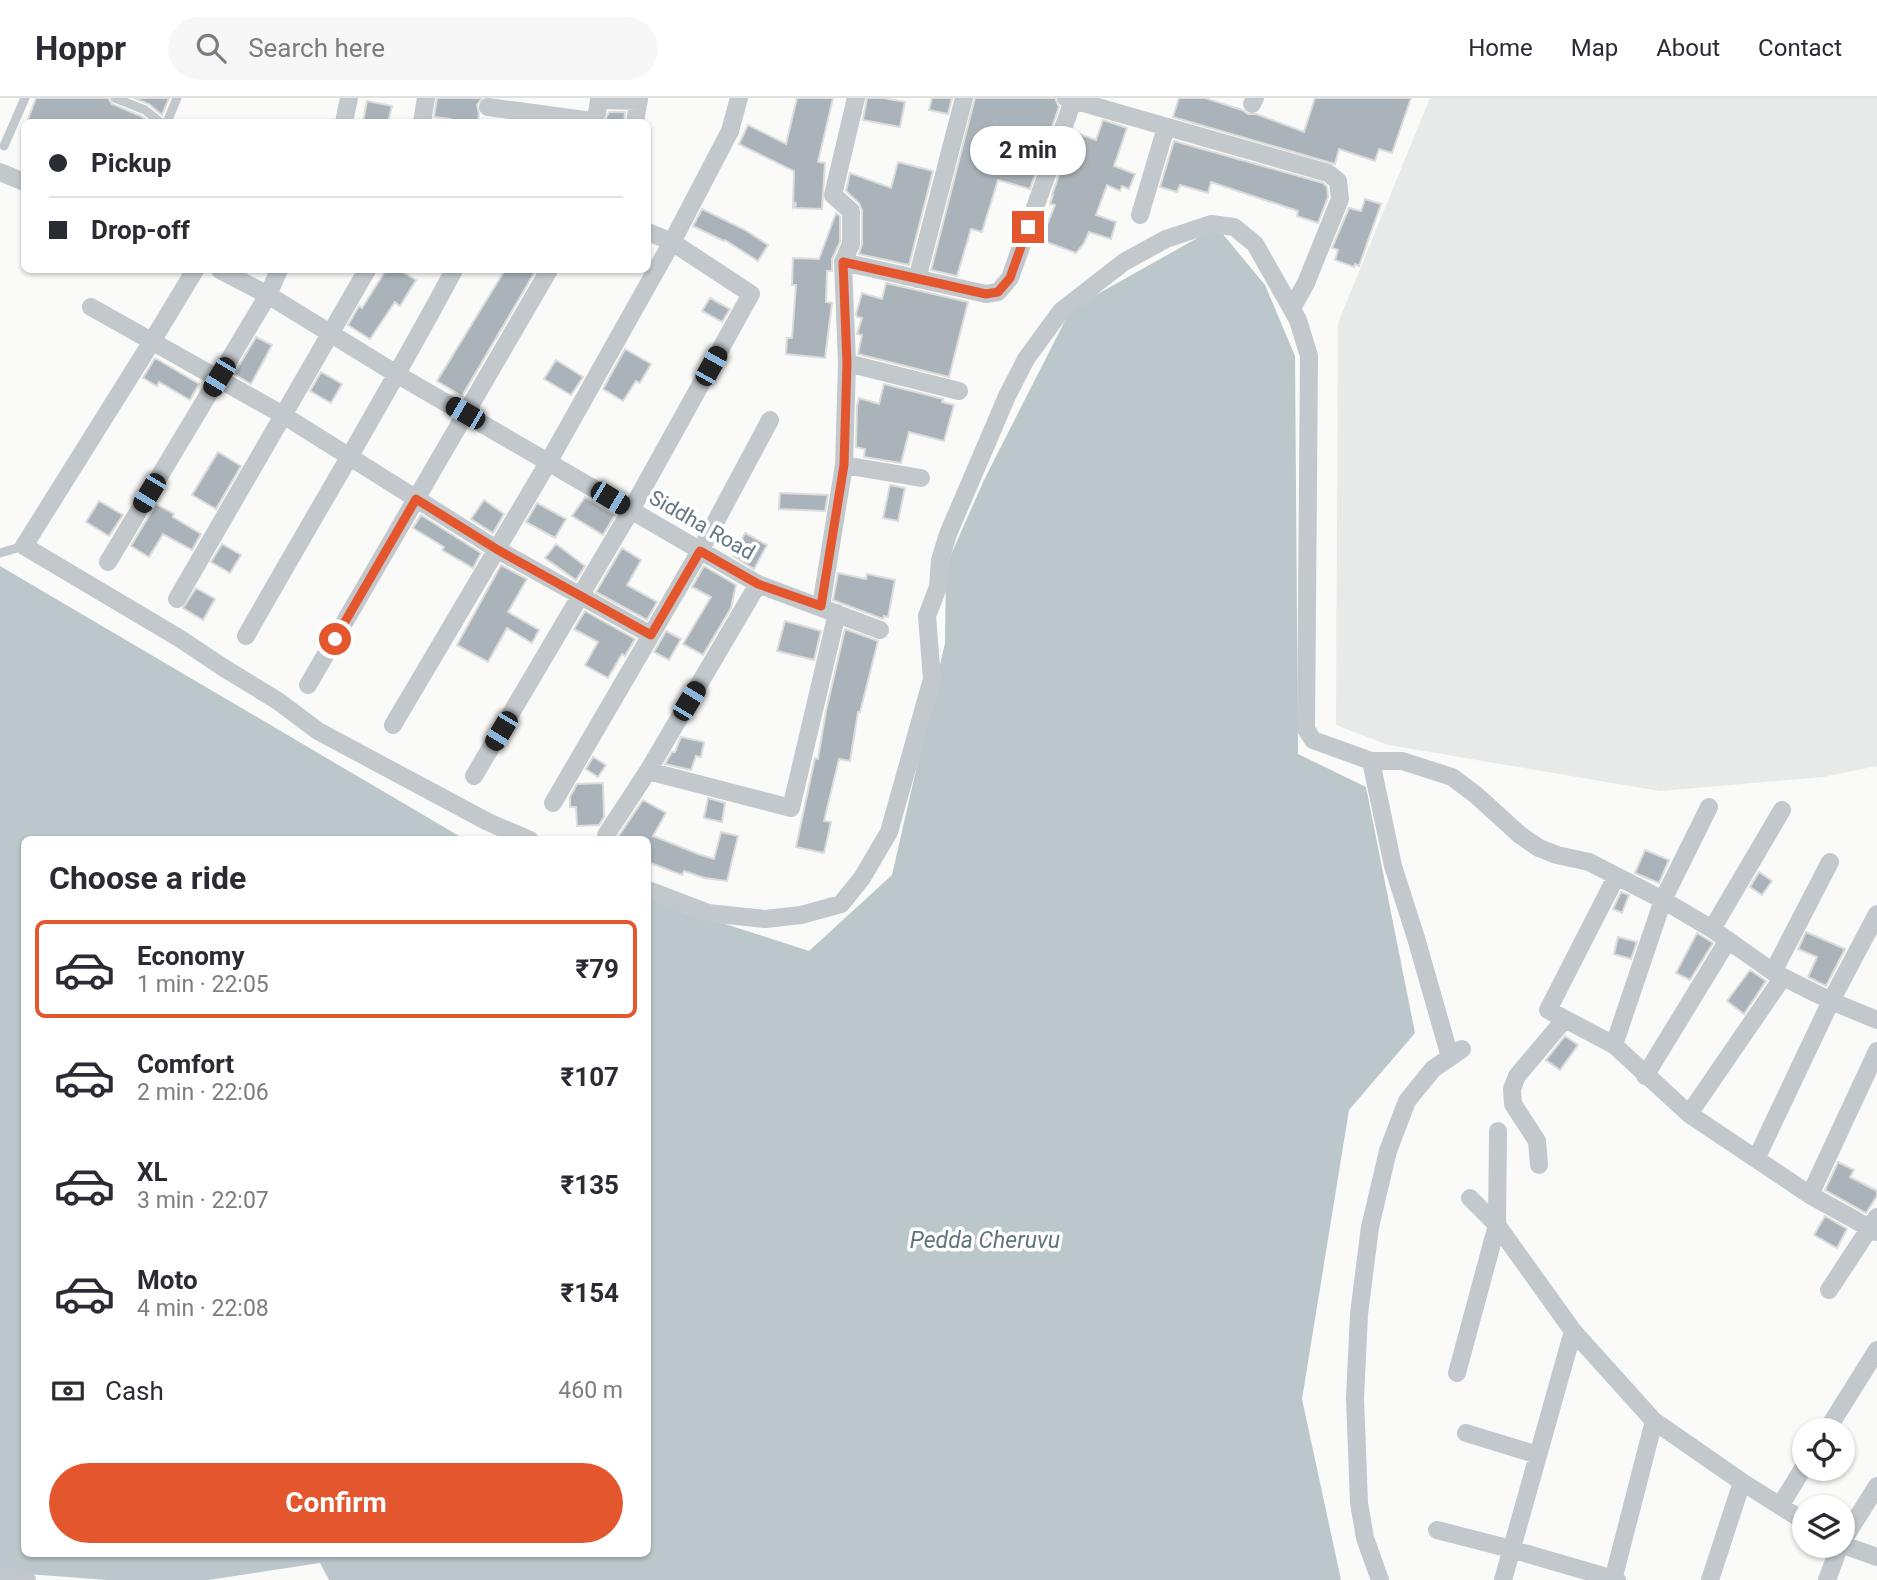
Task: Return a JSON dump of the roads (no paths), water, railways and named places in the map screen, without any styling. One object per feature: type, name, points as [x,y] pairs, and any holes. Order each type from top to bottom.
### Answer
[{"type":"street","points":[[345,119],[349,98]]},
{"type":"street","points":[[422,119],[426,98]]},
{"type":"street","points":[[393,725],[498,550],[672,242],[730,131],[739,98]]},
{"type":"street","points":[[648,771],[791,808],[829,609],[844,465],[847,363],[843,262],[851,244],[851,211],[833,195],[856,98]]},
{"type":"street","points":[[917,278],[964,98]]},
{"type":"street","points":[[593,119],[599,100],[639,99],[636,119]]},
{"type":"street","points":[[843,262],[986,294],[998,292],[1010,278],[1072,99],[1328,173],[1338,181],[1340,200],[1306,283],[1292,308]]},
{"type":"street","points":[[488,109],[560,119]]},
{"type":"street","points":[[1140,215],[1166,127]]},
{"type":"street","points":[[0,172],[21,181]]},
{"type":"street","points":[[651,891],[708,913],[765,919],[801,915],[841,904],[862,878],[889,832],[932,679],[926,616],[938,587],[940,560],[948,534],[1007,396],[1026,359],[1061,311],[1124,262],[1166,239],[1211,224],[1234,228],[1255,244],[1298,320],[1309,356],[1306,729],[1313,740],[1371,761],[1402,761],[1452,777],[1539,848],[1589,862],[1664,900],[1778,974],[1831,1001],[1877,1020]]},
{"type":"street","points":[[474,776],[631,510],[751,294],[672,242],[651,233]]},
{"type":"street","points":[[193,273],[24,546],[179,638],[278,701],[318,730],[488,822],[521,836]]},
{"type":"street","name":"Siddha Road","points":[[226,273],[268,295],[758,584],[880,630]]},
{"type":"street","points":[[108,562],[268,295],[278,273]]},
{"type":"street","points":[[177,599],[365,273]]},
{"type":"street","points":[[246,636],[398,374],[452,273]]},
{"type":"street","points":[[308,685],[546,273]]},
{"type":"street","points":[[92,307],[151,343],[219,377],[283,415],[498,550],[651,635]]},
{"type":"street","points":[[847,363],[959,390]]},
{"type":"street","points":[[553,803],[700,551],[770,420]]},
{"type":"street","points":[[844,465],[922,478]]},
{"type":"street","points":[[606,835],[648,771],[758,584]]},
{"type":"street","points":[[1371,761],[1393,866],[1456,1053],[1433,1069],[1407,1101],[1388,1151],[1368,1239],[1359,1314],[1355,1398],[1359,1503],[1366,1538],[1380,1580]]},
{"type":"street","points":[[1614,1045],[1664,900],[1709,807]]},
{"type":"street","points":[[1712,929],[1782,810]]},
{"type":"street","points":[[1689,1114],[1778,974],[1830,862]]},
{"type":"street","points":[[1616,877],[1548,1010],[1614,1045],[1689,1114],[1810,1195],[1875,1226],[1829,1290]]},
{"type":"street","points":[[1756,1159],[1831,1001],[1877,914]]},
{"type":"street","points":[[1645,1076],[1728,940]]},
{"type":"street","points":[[1539,1165],[1537,1141],[1513,1104],[1512,1089],[1517,1076],[1565,1019]]},
{"type":"street","points":[[1810,1195],[1877,1051]]},
{"type":"street","points":[[1457,1373],[1497,1225],[1498,1130]]},
{"type":"street","points":[[1470,1198],[1497,1225],[1573,1331],[1654,1421],[1792,1514]]},
{"type":"street","points":[[1503,1580],[1573,1331]]},
{"type":"street","points":[[1834,1418],[1877,1350]]},
{"type":"street","points":[[1437,1530],[1614,1580],[1654,1421]]},
{"type":"street","points":[[1466,1433],[1538,1455]]},
{"type":"street","points":[[1780,1506],[1795,1481]]},
{"type":"street","points":[[1710,1580],[1742,1482]]},
{"type":"street","points":[[1855,1522],[1877,1486]]},
{"type":"street","points":[[1855,1548],[1877,1557]]},
{"type":"street","points":[[1827,1580],[1836,1558]]},
{"type":"street","points":[[0,1577],[27,1580]]},
{"type":"lane","points":[[4,146],[25,98]]},
{"type":"lane","points":[[115,98],[145,110],[156,119]]},
{"type":"lane","points":[[168,119],[177,98]]},
{"type":"lane","points":[[0,553],[24,546]]},
{"type":"water","name":"Pedda Cheruvu","points":[[1217,227],[1265,285],[1295,356],[1298,754],[1366,787],[1415,1033],[1349,1110],[1302,1399],[1341,1580],[329,1580],[320,1563],[208,1580],[107,1580],[0,1572],[0,566],[459,836],[21,836],[21,1557],[651,1557],[651,900],[809,951],[892,875],[945,643],[946,566],[984,480],[1071,309]]}]
